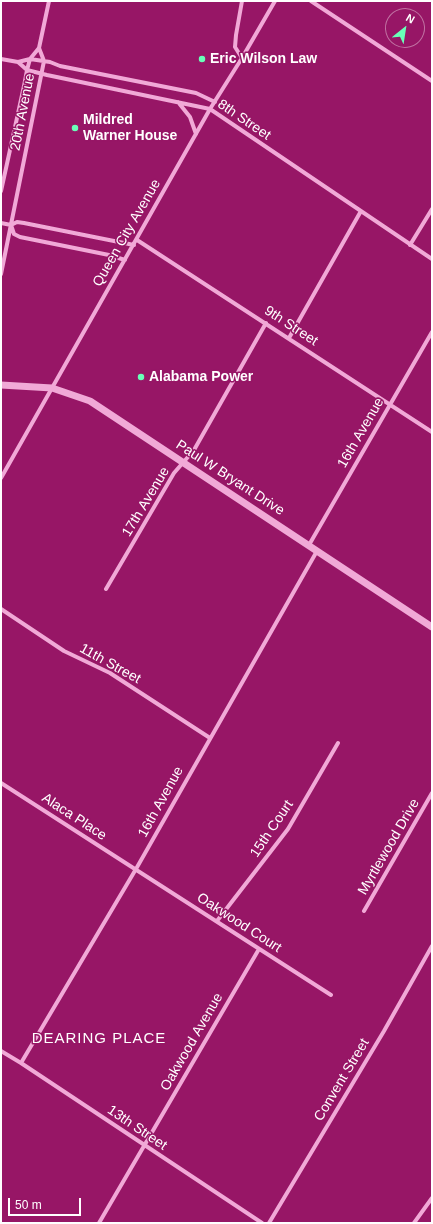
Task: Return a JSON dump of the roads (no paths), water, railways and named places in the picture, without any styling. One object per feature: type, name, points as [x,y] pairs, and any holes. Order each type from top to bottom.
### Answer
[{"type":"street","name":"20th Avenue","points":[[1,191],[27,70],[30,59],[39,48],[49,1]]},
{"type":"street","points":[[242,1],[236,41],[236,47],[242,58]]},
{"type":"street","name":"Queen City Avenue","points":[[1,478],[210,109],[275,1]]},
{"type":"street","points":[[311,1],[432,81]]},
{"type":"street","name":"20th Avenue","points":[[1,274],[44,61],[39,48]]},
{"type":"street","name":"8th Street","points":[[1,59],[18,62],[30,59],[44,61],[196,93],[215,102]]},
{"type":"street","name":"8th Street","points":[[18,62],[27,70],[47,75],[210,109],[432,259]]},
{"type":"street","points":[[177,102],[190,117],[196,134]]},
{"type":"street","points":[[410,245],[432,209]]},
{"type":"street","points":[[289,338],[361,211]]},
{"type":"street","points":[[1,223],[11,225],[17,222],[24,223],[134,245]]},
{"type":"street","points":[[11,225],[14,234],[20,237],[108,255],[125,260]]},
{"type":"street","name":"9th Street","points":[[137,240],[432,432]]},
{"type":"street","name":"17th Avenue","points":[[106,589],[174,473],[194,450],[266,323]]},
{"type":"street","name":"16th Avenue","points":[[309,546],[432,332]]},
{"type":"street","name":"Paul W Bryant Drive","points":[[1,384],[52,388],[90,401],[432,627]]},
{"type":"street","name":"16th Avenue","points":[[21,1063],[136,870],[317,551]]},
{"type":"street","name":"11th Street","points":[[1,609],[64,651],[110,673],[210,738]]},
{"type":"street","name":"15th Court","points":[[217,921],[288,829],[338,743]]},
{"type":"street","name":"Alaca Place","points":[[1,783],[136,870]]},
{"type":"street","name":"Myrtlewood Drive","points":[[364,911],[432,793]]},
{"type":"street","name":"Oakwood Court","points":[[136,870],[330,995]]},
{"type":"street","name":"Convent Street","points":[[269,1223],[384,1031],[432,946]]},
{"type":"street","name":"Oakwood Avenue","points":[[99,1223],[259,949]]},
{"type":"street","name":"13th Street","points":[[1,1051],[262,1223]]},
{"type":"street","points":[[414,1223],[432,1198]]},
{"type":"place","name":"Eric Wilson Law","points":[[202,59]]},
{"type":"place","name":"Mildred Warner House","points":[[75,128]]},
{"type":"place","name":"Alabama Power","points":[[141,377]]},
{"type":"district","name":"DEARING PLACE","points":[[99,1039]]}]
